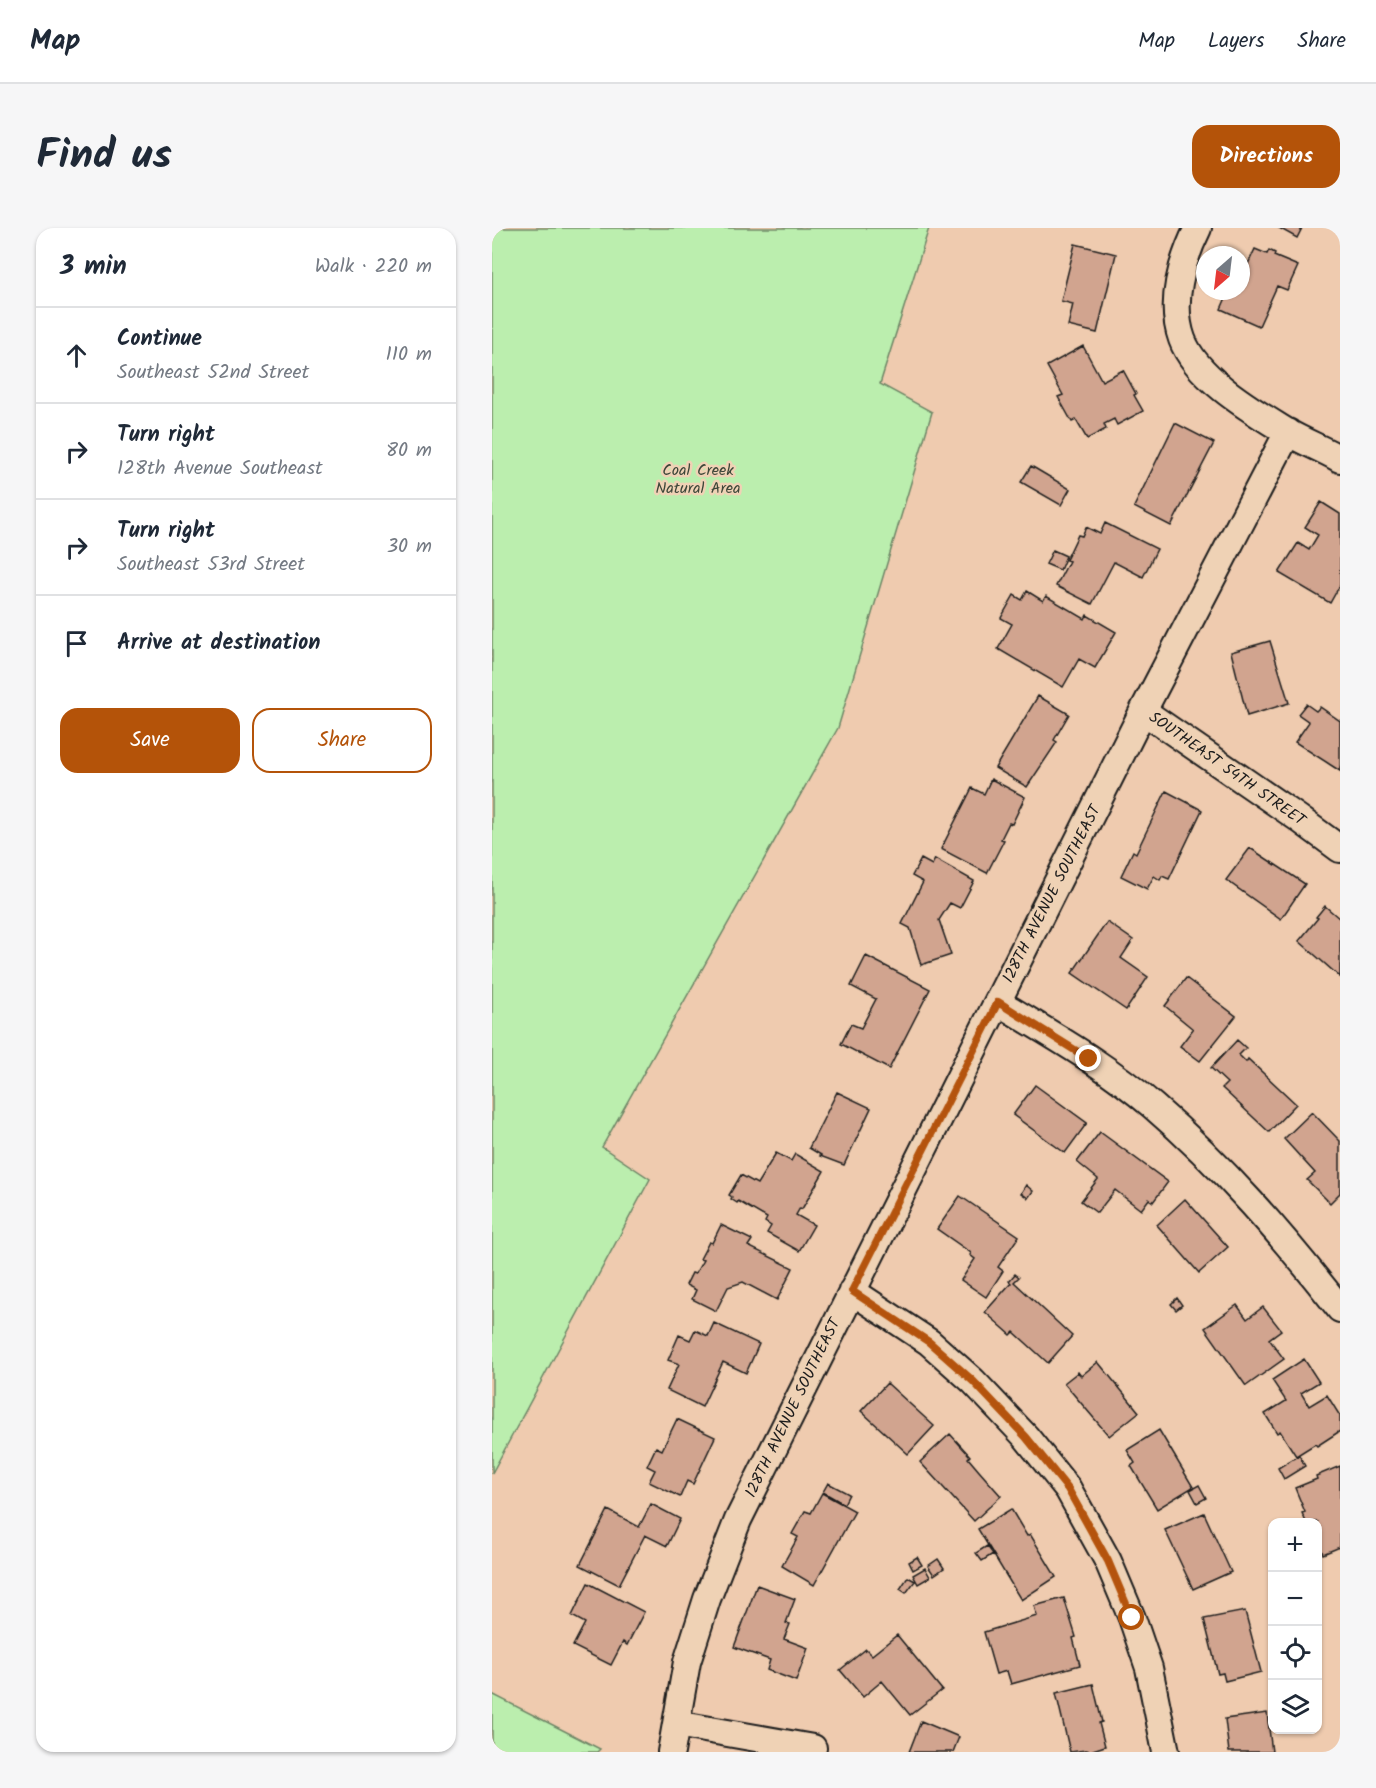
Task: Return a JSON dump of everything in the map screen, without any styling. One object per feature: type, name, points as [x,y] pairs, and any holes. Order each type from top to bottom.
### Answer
[{"type":"street","points":[[1198,228],[1183,265],[1178,288],[1178,317],[1182,339],[1193,358],[1213,381],[1234,398],[1288,432],[1340,459]]},
{"type":"street","name":"128TH AVENUE SOUTHEAST","points":[[671,1752],[687,1662],[707,1599],[738,1520],[1143,711],[1288,432]]},
{"type":"street","name":"SOUTHEAST 54TH STREET","points":[[1143,711],[1340,849]]},
{"type":"street","points":[[998,1002],[1089,1059],[1152,1104],[1225,1173],[1292,1247],[1340,1309]]},
{"type":"street","points":[[852,1291],[929,1342],[973,1381],[1026,1437],[1068,1489],[1108,1561],[1132,1618],[1149,1668],[1166,1752]]},
{"type":"street","points":[[676,1724],[813,1748]]},
{"type":"green space","name":"Coal Creek Natural Area","points":[[492,228],[929,228],[880,384],[932,412],[838,728],[602,1147],[650,1179],[492,1473]]},
{"type":"green space","points":[[492,1694],[600,1749],[597,1752],[492,1752]]},
{"type":"building","points":[[1279,228],[1302,228],[1297,238]]},
{"type":"building","points":[[1075,244],[1116,254],[1097,333],[1068,326],[1073,304],[1061,301]]},
{"type":"building","points":[[1255,249],[1267,254],[1269,250],[1275,253],[1274,256],[1298,266],[1287,290],[1277,286],[1259,326],[1221,309],[1225,300],[1250,300],[1250,260]]},
{"type":"building","points":[[1083,346],[1102,381],[1123,370],[1143,411],[1117,425],[1114,419],[1104,424],[1106,429],[1087,439],[1076,420],[1072,422],[1058,397],[1063,395],[1047,366]]},
{"type":"building","points":[[1175,423],[1214,443],[1171,526],[1134,507]]},
{"type":"building","points":[[1031,466],[1070,489],[1061,505],[1021,482]]},
{"type":"building","points":[[1321,502],[1340,514],[1340,585],[1330,603],[1279,573],[1298,543],[1309,550],[1318,535],[1305,527]]},
{"type":"building","points":[[1105,523],[1157,549],[1143,577],[1114,562],[1092,604],[1056,586],[1069,561],[1066,560],[1078,535],[1082,536],[1086,527],[1100,534]]},
{"type":"building","points":[[1053,550],[1066,556],[1060,570],[1046,564]]},
{"type":"building","points":[[1027,591],[1043,601],[1046,596],[1085,619],[1087,615],[1116,632],[1095,668],[1079,659],[1063,687],[998,649],[1012,624],[1001,618],[1014,595],[1022,600]]},
{"type":"building","points":[[1270,641],[1289,703],[1247,716],[1231,652]]},
{"type":"building","points":[[1038,696],[1069,714],[1054,740],[1057,742],[1027,787],[995,768]]},
{"type":"building","points":[[1306,704],[1316,711],[1320,707],[1340,721],[1340,771],[1295,742],[1309,722],[1298,714]]},
{"type":"building","points":[[991,779],[1025,797],[1012,824],[1009,823],[1001,839],[1004,840],[987,873],[941,849],[972,788],[984,794]]},
{"type":"building","points":[[1166,791],[1202,810],[1169,879],[1162,876],[1160,880],[1154,876],[1147,889],[1121,876],[1133,851],[1136,853]]},
{"type":"building","points":[[1250,848],[1305,884],[1281,919],[1226,880]]},
{"type":"building","points":[[921,859],[932,865],[935,859],[974,881],[960,908],[950,903],[939,920],[951,955],[921,965],[910,928],[902,924],[923,882],[912,876]]},
{"type":"building","points":[[1325,906],[1340,919],[1340,977],[1299,941]]},
{"type":"building","points":[[1107,922],[1133,940],[1121,958],[1148,977],[1126,1010],[1072,973]]},
{"type":"building","points":[[866,956],[930,989],[889,1069],[841,1044],[851,1024],[861,1028],[876,999],[851,986]]},
{"type":"building","points":[[1186,978],[1236,1016],[1200,1061],[1180,1046],[1193,1029],[1165,1006]]},
{"type":"building","points":[[1237,1040],[1246,1048],[1239,1055],[1246,1062],[1248,1059],[1296,1104],[1269,1132],[1222,1088],[1227,1083],[1211,1068]]},
{"type":"building","points":[[1035,1085],[1087,1123],[1065,1153],[1013,1115]]},
{"type":"building","points":[[837,1092],[871,1108],[844,1165],[820,1156],[809,1148]]},
{"type":"building","points":[[1312,1112],[1340,1141],[1340,1193],[1330,1203],[1307,1180],[1315,1173],[1284,1139]]},
{"type":"building","points":[[1100,1132],[1168,1182],[1153,1202],[1149,1199],[1141,1210],[1115,1190],[1097,1213],[1081,1201],[1098,1179],[1077,1162]]},
{"type":"building","points":[[776,1153],[791,1161],[795,1154],[824,1171],[802,1209],[800,1208],[796,1215],[814,1225],[799,1251],[767,1233],[771,1226],[765,1222],[767,1218],[738,1201],[737,1203],[729,1195],[741,1175],[757,1184]]},
{"type":"building","points":[[1026,1185],[1033,1191],[1028,1198],[1021,1193]]},
{"type":"building","points":[[960,1196],[1019,1236],[998,1267],[1003,1271],[986,1297],[961,1280],[975,1259],[970,1255],[971,1253],[937,1229]]},
{"type":"building","points":[[1185,1199],[1228,1247],[1199,1273],[1157,1225]]},
{"type":"building","points":[[721,1225],[752,1240],[748,1246],[793,1268],[777,1300],[743,1282],[728,1287],[716,1311],[692,1299],[696,1290],[686,1285],[692,1273],[695,1274],[709,1242],[712,1243]]},
{"type":"building","points":[[1015,1274],[1019,1277],[1014,1282],[1072,1336],[1048,1363],[1014,1332],[1011,1335],[985,1312],[1011,1283],[1009,1281]]},
{"type":"building","points":[[1177,1298],[1182,1305],[1176,1310],[1171,1304]]},
{"type":"building","points":[[1237,1305],[1247,1319],[1263,1307],[1281,1330],[1269,1339],[1284,1359],[1246,1386],[1205,1328]]},
{"type":"building","points":[[714,1323],[759,1344],[746,1373],[723,1362],[702,1407],[667,1390],[679,1364],[668,1360],[679,1335],[690,1340],[695,1330],[708,1336]]},
{"type":"building","points":[[1304,1359],[1319,1382],[1301,1393],[1309,1406],[1327,1395],[1340,1416],[1340,1431],[1296,1456],[1280,1431],[1277,1433],[1265,1414],[1286,1401],[1272,1380]]},
{"type":"building","points":[[1098,1362],[1139,1412],[1109,1436],[1064,1383],[1078,1372],[1081,1376]]},
{"type":"building","points":[[887,1383],[934,1426],[908,1454],[861,1411]]},
{"type":"building","points":[[677,1419],[715,1437],[693,1484],[687,1481],[680,1497],[649,1482],[655,1470],[647,1466],[656,1447],[662,1450]]},
{"type":"building","points":[[1159,1430],[1193,1487],[1157,1509],[1131,1466],[1135,1463],[1127,1450]]},
{"type":"building","points":[[950,1434],[1001,1496],[974,1521],[920,1462]]},
{"type":"building","points":[[1299,1455],[1305,1466],[1284,1479],[1278,1468]]},
{"type":"building","points":[[1340,1466],[1340,1547],[1323,1554],[1322,1518],[1304,1518],[1302,1513],[1305,1512],[1295,1488],[1317,1479],[1316,1476]]},
{"type":"building","points":[[828,1483],[849,1494],[844,1504],[823,1492]]},
{"type":"building","points":[[1199,1485],[1206,1498],[1197,1503],[1190,1490]]},
{"type":"building","points":[[822,1493],[855,1511],[814,1585],[782,1566],[798,1537],[792,1534],[805,1511],[811,1513]]},
{"type":"building","points":[[651,1504],[680,1519],[667,1546],[645,1535],[619,1585],[580,1565],[608,1510],[639,1527]]},
{"type":"building","points":[[1011,1509],[1027,1536],[1030,1534],[1056,1577],[1021,1600],[978,1529]]},
{"type":"building","points":[[1204,1513],[1231,1572],[1193,1589],[1165,1530]]},
{"type":"building","points":[[987,1546],[993,1554],[982,1561],[976,1553]]},
{"type":"building","points":[[917,1557],[922,1565],[913,1570],[909,1562]]},
{"type":"building","points":[[938,1559],[944,1568],[934,1575],[928,1566]]},
{"type":"building","points":[[925,1568],[930,1577],[918,1584],[913,1575]]},
{"type":"building","points":[[908,1577],[915,1581],[906,1593],[900,1589]]},
{"type":"building","points":[[588,1583],[644,1612],[627,1645],[623,1642],[611,1665],[573,1646],[585,1623],[572,1616]]},
{"type":"building","points":[[757,1585],[795,1599],[786,1623],[790,1624],[784,1639],[808,1648],[796,1681],[767,1670],[770,1660],[734,1647]]},
{"type":"building","points":[[1064,1598],[1076,1637],[1073,1638],[1080,1665],[1011,1684],[1007,1671],[996,1674],[984,1632],[1037,1616],[1034,1606]]},
{"type":"building","points":[[1245,1611],[1261,1672],[1225,1681],[1223,1673],[1218,1674],[1204,1619]]},
{"type":"building","points":[[897,1635],[942,1690],[910,1715],[882,1681],[863,1697],[840,1670],[866,1649],[872,1655]]},
{"type":"building","points":[[1093,1684],[1105,1746],[1093,1750],[1094,1752],[1086,1750],[1070,1752],[1056,1693]]},
{"type":"building","points":[[1267,1713],[1272,1752],[1229,1752],[1225,1719]]},
{"type":"building","points":[[921,1721],[959,1737],[953,1752],[909,1752]]},
{"type":"route","points":[[1089,1059],[998,1002],[852,1291],[929,1342],[973,1381],[1026,1437],[1068,1489],[1108,1561],[1132,1618]]}]
